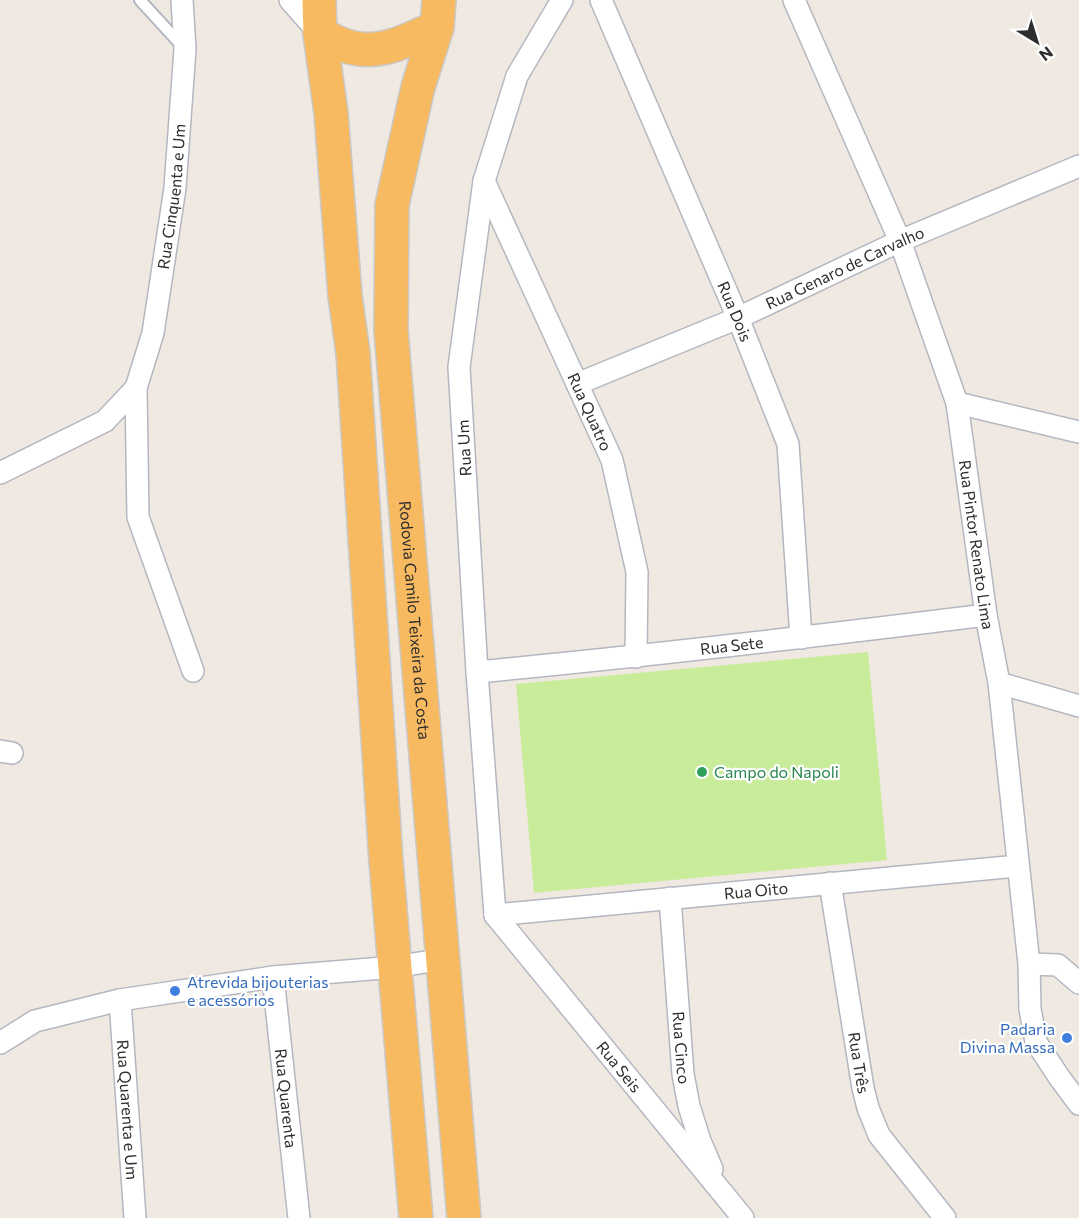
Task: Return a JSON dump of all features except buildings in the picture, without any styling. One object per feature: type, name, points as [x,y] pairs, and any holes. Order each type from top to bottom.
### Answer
[{"type":"highway","points":[[319,0],[320,34],[331,113],[345,296],[353,353],[386,861],[416,1218]]},
{"type":"highway","points":[[320,34],[347,46],[368,50],[396,46],[438,14]]},
{"type":"highway","name":"Rodovia Camilo Teixeira da Costa","points":[[438,14],[418,87],[392,205],[391,330],[464,1218]]},
{"type":"street","name":"Rua Cinquenta e Um","points":[[182,0],[185,49],[175,188],[153,333],[136,388],[138,517],[193,671]]},
{"type":"street","points":[[290,0],[320,34]]},
{"type":"street","name":"Rua Um","points":[[495,915],[477,672],[459,367],[484,181],[517,76],[562,0]]},
{"type":"street","name":"Rua Dois","points":[[601,0],[738,318],[788,444],[801,638]]},
{"type":"street","name":"Rua Pintor Renato Lima","points":[[794,0],[900,241],[957,403],[986,615],[999,683],[1029,964],[1030,1009],[1036,1042],[1079,1104]]},
{"type":"street","name":"Rua Genaro de Carvalho","points":[[577,384],[738,318],[900,241],[1079,166]]},
{"type":"street","name":"Rua Quatro","points":[[484,181],[612,460],[636,572],[636,657]]},
{"type":"street","name":"Rua Cinquenta e Um","points":[[0,472],[105,421],[136,388]]},
{"type":"street","points":[[957,403],[1079,432]]},
{"type":"street","name":"Rua Sete","points":[[477,672],[636,657],[986,615]]},
{"type":"street","points":[[999,683],[1079,706]]},
{"type":"street","name":"Rua Oito","points":[[495,915],[1018,866]]},
{"type":"street","name":"Rua Três","points":[[830,883],[868,1108],[879,1135],[945,1218]]},
{"type":"street","name":"Rua Cinco","points":[[670,898],[682,1074],[700,1141],[721,1190]]},
{"type":"street","name":"Rua Seis","points":[[495,915],[743,1218]]},
{"type":"street","points":[[0,1043],[35,1021],[120,1000],[273,976],[395,968],[443,959]]},
{"type":"street","points":[[1029,964],[1058,965],[1079,983]]},
{"type":"street","name":"Rua Quarenta","points":[[273,976],[299,1218]]},
{"type":"street","name":"Rua Quarenta e Um","points":[[120,1000],[135,1218]]},
{"type":"lane","points":[[140,0],[185,49]]},
{"type":"green space","name":"Campo do Napoli","points":[[868,652],[887,860],[534,893],[516,684]]},
{"type":"place","name":"Campo do Napoli","points":[[702,772]]},
{"type":"place","name":"Atrevida bijouterias e acessórios","points":[[175,991]]},
{"type":"place","name":"Padaria Divina Massa","points":[[1067,1038]]}]
